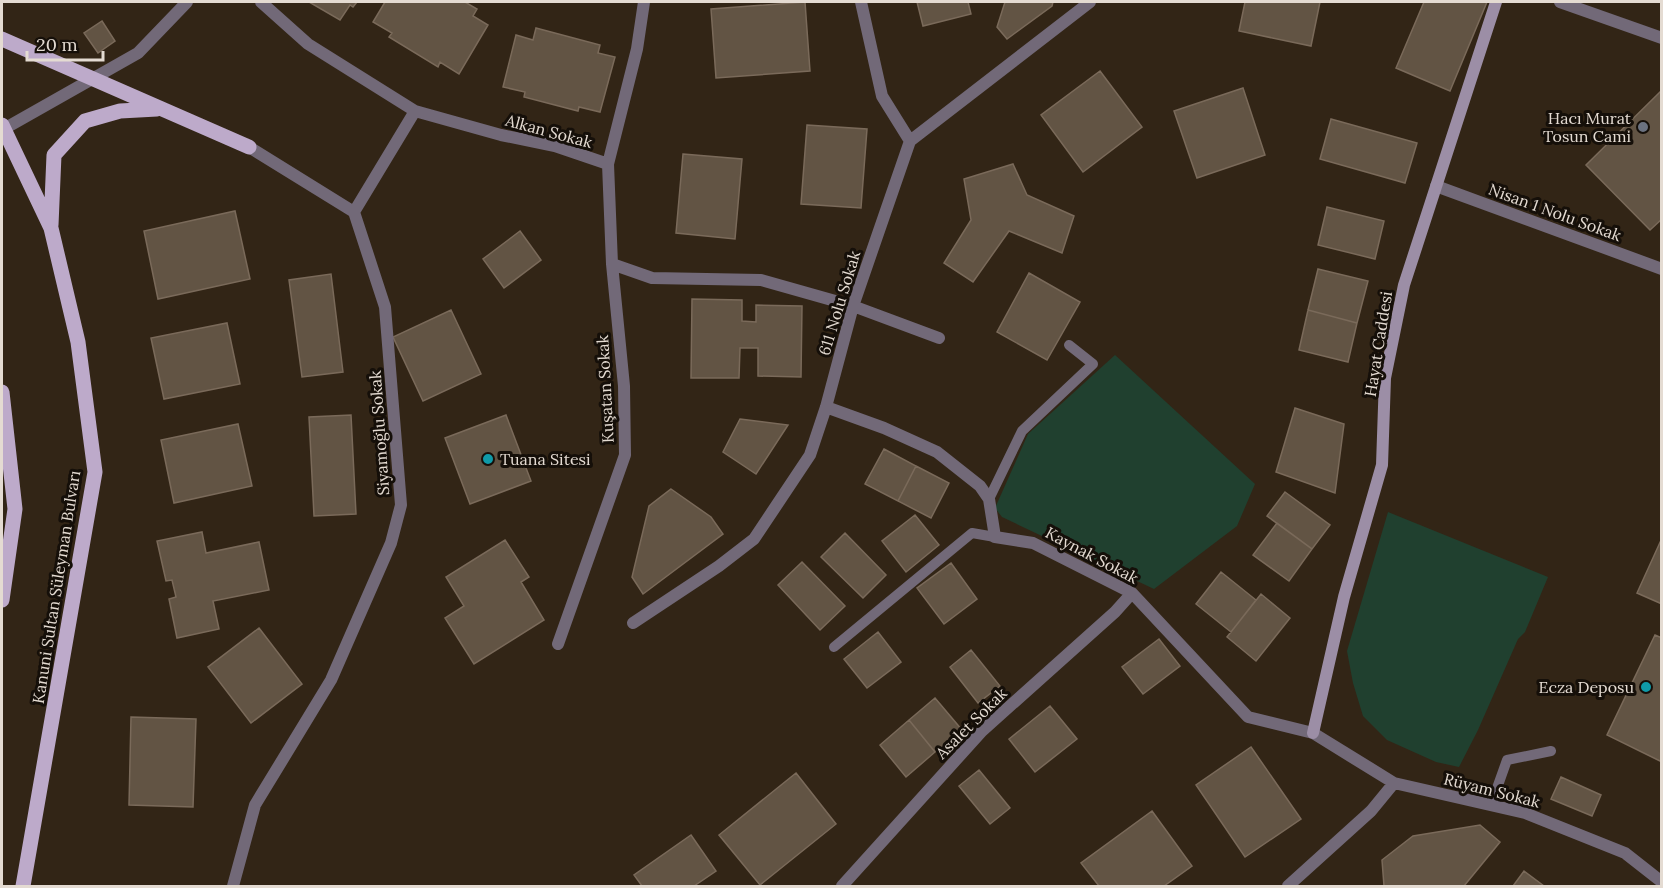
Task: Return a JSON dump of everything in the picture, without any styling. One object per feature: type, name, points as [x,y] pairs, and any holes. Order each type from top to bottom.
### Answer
[{"type":"main road","points":[[2,39],[249,147]]},
{"type":"main road","points":[[51,228],[54,155],[85,121],[120,111],[160,109]]},
{"type":"main road","name":"Kanuni Sultan Süleyman Bulvarı","points":[[2,128],[51,228],[78,342],[95,472],[23,886]]},
{"type":"main road","points":[[2,392],[15,510],[2,600]]},
{"type":"street","points":[[2,128],[138,53],[187,2]]},
{"type":"street","name":"Alkan Sokak","points":[[261,2],[308,44],[415,111],[501,135],[555,146],[608,164],[612,264]]},
{"type":"street","points":[[608,164],[637,49],[644,2]]},
{"type":"street","points":[[861,2],[882,96],[910,141],[1090,2]]},
{"type":"street","name":"Hayat Caddesi","points":[[1313,733],[1344,597],[1382,465],[1385,378],[1404,285],[1497,2]]},
{"type":"street","points":[[1560,2],[1662,38]]},
{"type":"street","points":[[249,147],[354,212],[415,111]]},
{"type":"street","name":"611 Nolu Sokak","points":[[633,623],[719,566],[754,539],[810,455],[826,407],[853,306],[910,141]]},
{"type":"street","name":"Nisan 1 Nolu Sokak","points":[[1436,186],[1662,269]]},
{"type":"street","name":"Siyamoğlu Sokak","points":[[233,886],[255,805],[332,680],[391,543],[401,505],[385,307],[354,212]]},
{"type":"street","points":[[612,264],[652,278],[761,280],[853,306],[939,338]]},
{"type":"street","name":"Kuşatan Sokak","points":[[558,644],[625,455],[624,386],[612,264]]},
{"type":"street","points":[[826,407],[937,452],[980,486],[989,499],[995,537]]},
{"type":"street","name":"Kaynak Sokak","points":[[995,537],[1033,543],[1132,593],[1248,717],[1313,733]]},
{"type":"street","name":"Asalet Sokak","points":[[843,886],[982,731],[1115,612],[1132,593]]},
{"type":"street","name":"Rüyam Sokak","points":[[1313,733],[1394,783],[1525,813],[1625,854],[1662,882]]},
{"type":"street","points":[[1288,886],[1371,811],[1394,783]]},
{"type":"lane","points":[[989,499],[1022,431],[1093,364],[1069,345]]},
{"type":"lane","points":[[834,647],[972,533],[995,537]]},
{"type":"lane","points":[[1491,805],[1507,760],[1551,751]]},
{"type":"green space","points":[[1115,355],[1255,484],[1237,526],[1154,589],[1002,517],[995,508],[1028,434]]},
{"type":"green space","points":[[1388,512],[1548,577],[1525,632],[1518,639],[1459,767],[1436,762],[1387,740],[1363,716],[1353,683],[1347,651]]},
{"type":"building","points":[[309,2],[357,2],[353,7],[350,5],[340,20]]},
{"type":"building","points":[[385,2],[465,2],[477,9],[473,16],[488,25],[459,74],[440,62],[438,67],[389,37],[392,33],[373,22]]},
{"type":"building","points":[[805,2],[810,71],[716,78],[711,9]]},
{"type":"building","points":[[917,2],[968,2],[971,14],[923,26]]},
{"type":"building","points":[[1005,2],[1053,2],[1052,6],[1007,39],[997,27]]},
{"type":"building","points":[[1245,2],[1320,2],[1311,46],[1239,31]]},
{"type":"building","points":[[1424,2],[1487,2],[1450,91],[1396,68]]},
{"type":"building","points":[[102,21],[115,41],[98,53],[84,33]]},
{"type":"building","points":[[536,28],[600,45],[598,53],[615,57],[600,112],[579,107],[578,111],[524,97],[525,92],[503,87],[516,35],[533,40]]},
{"type":"building","points":[[1100,71],[1142,127],[1083,172],[1041,115]]},
{"type":"building","points":[[1243,88],[1265,155],[1197,178],[1174,111]]},
{"type":"building","name":"Hacı Murat Tosun Cami","points":[[1662,90],[1662,219],[1650,230],[1586,165]]},
{"type":"building","points":[[1331,119],[1417,143],[1405,183],[1320,159]]},
{"type":"building","points":[[807,125],[867,129],[861,208],[801,204]]},
{"type":"building","points":[[683,154],[742,159],[735,239],[676,233]]},
{"type":"building","points":[[1013,164],[1027,195],[1074,216],[1062,253],[1009,231],[973,282],[944,263],[971,220],[964,179]]},
{"type":"building","points":[[1327,207],[1384,221],[1375,259],[1318,245]]},
{"type":"building","points":[[235,211],[250,279],[158,299],[144,231]]},
{"type":"building","points":[[520,231],[541,260],[504,288],[483,259]]},
{"type":"building","points":[[1318,269],[1368,281],[1357,323],[1308,310]]},
{"type":"building","points":[[1029,273],[1080,302],[1047,360],[997,332]]},
{"type":"building","points":[[331,274],[343,372],[302,377],[289,280]]},
{"type":"building","points":[[692,299],[742,300],[742,321],[756,322],[756,305],[802,306],[801,377],[758,376],[758,348],[740,348],[739,378],[691,378]]},
{"type":"building","points":[[451,310],[481,374],[423,401],[393,337]]},
{"type":"building","points":[[1308,310],[1357,323],[1348,362],[1299,350]]},
{"type":"building","points":[[227,323],[240,384],[164,399],[151,338]]},
{"type":"building","points":[[1295,408],[1344,424],[1335,493],[1276,472]]},
{"type":"building","points":[[351,415],[356,514],[314,516],[309,417]]},
{"type":"building","name":"Tuana Sitesi","points":[[506,415],[531,481],[470,504],[445,438]]},
{"type":"building","points":[[740,419],[788,425],[756,474],[723,452]]},
{"type":"building","points":[[238,424],[252,486],[174,503],[161,440]]},
{"type":"building","points":[[884,449],[916,466],[898,501],[865,484]]},
{"type":"building","points":[[916,466],[949,483],[931,518],[898,501]]},
{"type":"building","points":[[671,489],[711,517],[723,534],[643,594],[632,577],[649,506]]},
{"type":"building","points":[[1285,492],[1330,525],[1312,549],[1267,516]]},
{"type":"building","points":[[915,515],[939,545],[906,572],[882,541]]},
{"type":"building","points":[[1277,523],[1312,549],[1289,581],[1253,555]]},
{"type":"building","points":[[202,532],[206,553],[259,542],[269,590],[213,601],[219,629],[177,638],[169,599],[176,597],[172,580],[166,581],[157,541]]},
{"type":"building","points":[[845,533],[886,575],[863,598],[821,557]]},
{"type":"building","points":[[1662,538],[1662,604],[1637,593]]},
{"type":"building","points":[[505,540],[529,577],[521,582],[544,620],[474,664],[445,618],[464,606],[446,577]]},
{"type":"building","points":[[802,562],[845,606],[820,630],[778,585]]},
{"type":"building","points":[[951,563],[977,599],[944,624],[917,588]]},
{"type":"building","points":[[1221,572],[1256,600],[1231,632],[1196,604]]},
{"type":"building","points":[[1261,594],[1290,618],[1256,661],[1227,637]]},
{"type":"building","points":[[259,628],[302,684],[251,723],[208,667]]},
{"type":"building","points":[[878,632],[901,662],[867,688],[844,659]]},
{"type":"building","name":"Ecza Deposu","points":[[1655,635],[1662,638],[1662,762],[1607,735]]},
{"type":"building","points":[[1159,639],[1180,666],[1143,694],[1122,667]]},
{"type":"building","points":[[971,650],[1000,686],[978,703],[950,667]]},
{"type":"building","points":[[935,698],[962,730],[935,752],[909,720]]},
{"type":"building","points":[[1050,706],[1077,739],[1035,772],[1009,739]]},
{"type":"building","points":[[131,717],[196,719],[193,807],[129,805]]},
{"type":"building","points":[[909,720],[935,752],[906,777],[880,745]]},
{"type":"building","points":[[1251,747],[1301,819],[1245,857],[1196,785]]},
{"type":"building","points":[[979,770],[1010,808],[990,824],[959,786]]},
{"type":"building","points":[[796,773],[836,824],[760,885],[719,835]]},
{"type":"building","points":[[1561,777],[1601,795],[1592,816],[1551,799]]},
{"type":"building","points":[[1152,811],[1192,866],[1164,886],[1099,886],[1081,863]]},
{"type":"building","points":[[1480,825],[1500,842],[1464,886],[1384,886],[1382,860],[1413,836]]},
{"type":"building","points":[[691,835],[716,871],[694,886],[642,886],[634,875]]},
{"type":"building","points":[[1524,871],[1544,886],[1513,886]]},
{"type":"place","name":"Hacı Murat Tosun Cami","points":[[1643,127]]},
{"type":"place","name":"Tuana Sitesi","points":[[488,459]]},
{"type":"place","name":"Ecza Deposu","points":[[1646,687]]}]
